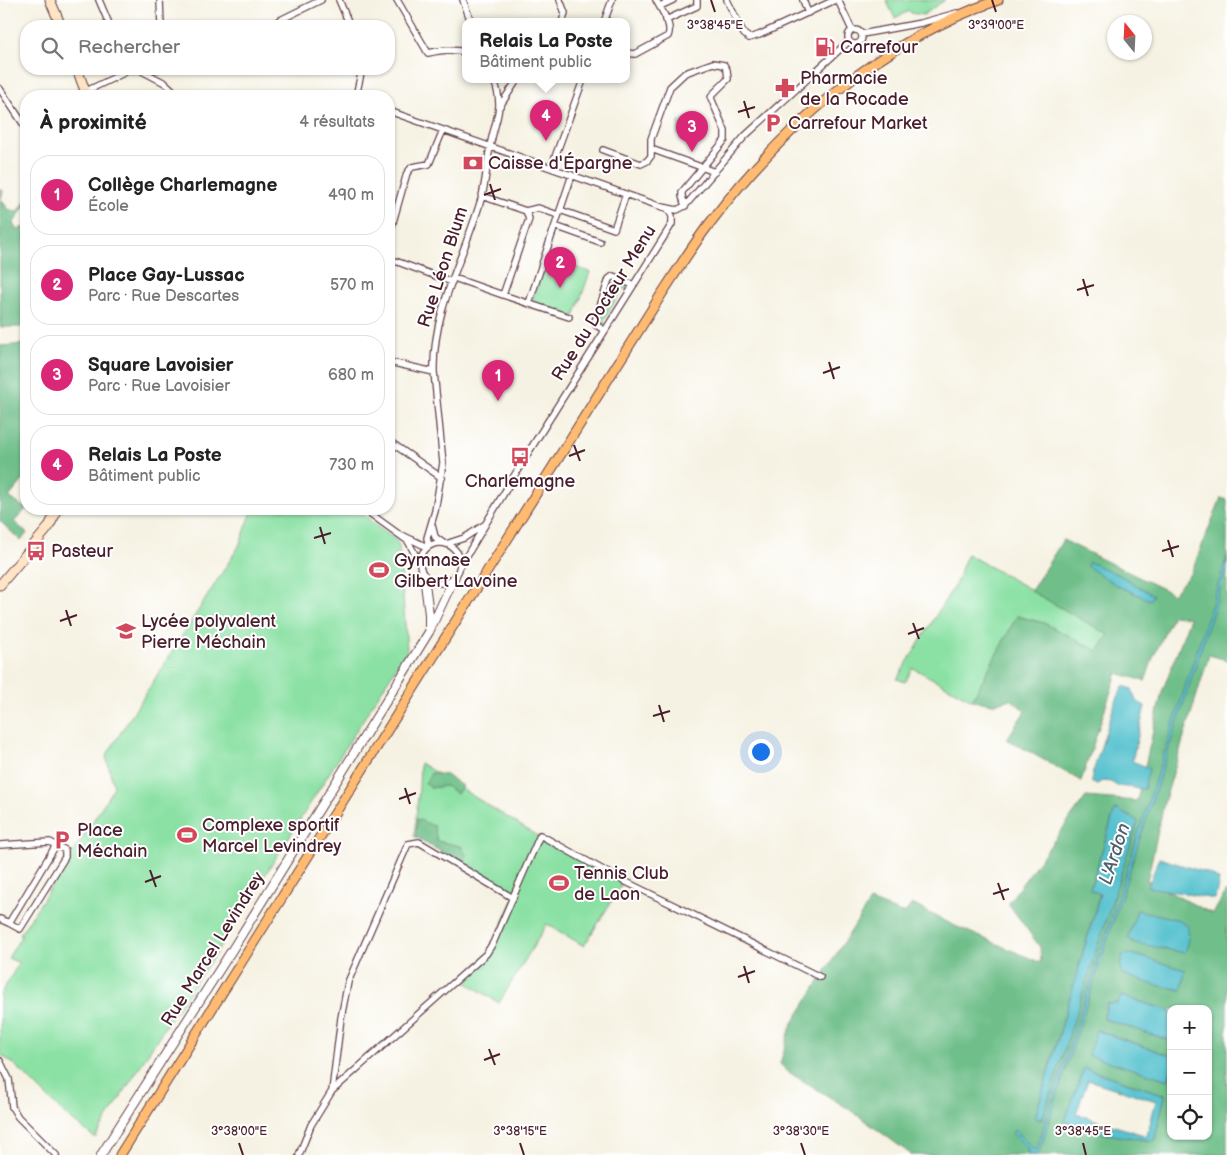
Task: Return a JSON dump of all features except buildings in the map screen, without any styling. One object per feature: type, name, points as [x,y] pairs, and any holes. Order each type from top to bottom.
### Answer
[{"type":"main road","points":[[50,0],[58,20]]},
{"type":"main road","points":[[120,1155],[661,295],[705,229],[737,190],[781,142],[817,107],[852,78],[901,46],[966,12],[998,0]]},
{"type":"main road","points":[[79,75],[85,90]]},
{"type":"main road","points":[[0,585],[48,528],[55,515]]},
{"type":"street","points":[[99,0],[107,20]]},
{"type":"street","points":[[160,0],[161,20]]},
{"type":"street","points":[[280,20],[320,0]]},
{"type":"street","points":[[339,0],[347,20]]},
{"type":"street","points":[[396,0],[428,53],[452,49],[462,51]]},
{"type":"street","points":[[463,0],[470,18]]},
{"type":"street","points":[[560,0],[565,14],[564,18]]},
{"type":"street","points":[[605,18],[612,0]]},
{"type":"street","points":[[630,53],[635,54],[668,36],[670,32],[656,0]]},
{"type":"street","points":[[660,6],[674,0]]},
{"type":"street","points":[[666,20],[698,6],[697,0]]},
{"type":"street","points":[[727,0],[744,34],[749,38],[837,0],[852,30]]},
{"type":"street","points":[[803,0],[808,12]]},
{"type":"street","points":[[862,34],[921,23],[988,4]]},
{"type":"street","points":[[849,41],[848,34],[852,30],[859,30],[862,34]]},
{"type":"street","points":[[849,41],[855,44],[860,43],[862,34]]},
{"type":"street","points":[[685,206],[745,136],[849,41]]},
{"type":"street","points":[[603,150],[641,164],[647,161],[651,156],[651,139],[670,87],[685,73],[713,63],[724,65],[727,70],[728,79],[711,98],[725,131],[725,140],[682,192],[685,206]]},
{"type":"street","points":[[94,90],[121,75]]},
{"type":"street","points":[[150,75],[173,90]]},
{"type":"street","points":[[357,90],[361,75]]},
{"type":"street","name":"Rue Léon Blum","points":[[428,547],[427,538],[442,478],[443,463],[433,358],[438,324],[482,196],[490,147],[500,106],[495,83]]},
{"type":"street","points":[[500,106],[515,83]]},
{"type":"street","points":[[551,168],[582,83]]},
{"type":"street","points":[[0,89],[20,116]]},
{"type":"street","points":[[395,113],[667,208]]},
{"type":"street","points":[[395,210],[406,173],[412,167],[427,166],[442,130]]},
{"type":"street","points":[[652,149],[715,172]]},
{"type":"street","points":[[528,303],[572,175]]},
{"type":"street","points":[[482,196],[526,212],[538,208],[614,229],[626,194]]},
{"type":"street","name":"Rue du Docteur Menu","points":[[667,208],[678,210],[685,206]]},
{"type":"street","name":"Rue du Docteur Menu","points":[[460,567],[604,330],[672,224],[672,216],[667,208]]},
{"type":"street","points":[[503,294],[529,219],[526,212]]},
{"type":"street","points":[[555,226],[600,242]]},
{"type":"street","points":[[395,261],[503,294],[569,317]]},
{"type":"street","points":[[604,330],[596,325],[595,321],[609,279],[613,276],[633,285]]},
{"type":"street","points":[[395,363],[434,372]]},
{"type":"street","points":[[395,445],[442,478]]},
{"type":"street","points":[[373,515],[400,534],[428,547]]},
{"type":"street","points":[[412,539],[425,535],[431,524]]},
{"type":"street","points":[[424,576],[428,580],[439,584],[451,580],[460,567],[456,550],[435,537],[431,524]]},
{"type":"street","name":"Rue du Docteur Menu","points":[[444,544],[464,538],[484,525]]},
{"type":"street","points":[[400,534],[412,547],[424,576],[430,632]]},
{"type":"street","points":[[419,564],[421,555],[428,547],[435,543],[444,544]]},
{"type":"street","name":"Rue Marcel Levindrey","points":[[101,1155],[232,950],[430,632],[455,576]]},
{"type":"street","points":[[299,1155],[311,1125],[332,1091],[486,954],[493,943],[540,835],[612,875],[820,977]]},
{"type":"street","points":[[0,845],[50,842],[65,850],[65,857],[20,929],[0,918]]},
{"type":"street","points":[[332,1091],[341,1018],[348,982],[408,844],[419,842],[513,898]]},
{"type":"street","points":[[9,923],[56,845]]},
{"type":"street","points":[[0,1061],[10,1079],[12,1107],[18,1117],[56,1155]]},
{"type":"green space","points":[[886,0],[945,0],[923,15],[909,11],[895,18]]},
{"type":"green space","points":[[684,119],[693,120],[693,128],[689,138],[682,142],[680,137],[683,131],[681,130],[678,135],[679,121]]},
{"type":"green space","points":[[0,189],[3,191],[1,199],[8,209],[18,212],[20,209],[20,213],[13,224],[17,230],[20,229],[20,327],[0,327]]},
{"type":"green space","points":[[546,257],[590,272],[574,317],[531,303]]},
{"type":"green space","points":[[616,281],[627,285],[628,290],[623,288],[603,321],[606,324],[599,325],[597,320],[609,284]]},
{"type":"green space","points":[[20,344],[20,484],[9,497],[20,505],[20,515],[14,522],[27,533],[21,541],[0,521],[0,346]]},
{"type":"green space","points":[[1221,498],[1227,500],[1227,660],[1209,655],[1164,803],[1147,881],[1213,914],[1227,890],[1227,1155],[912,1155],[849,1109],[787,1071],[780,1064],[791,1026],[870,901],[904,914],[912,904],[953,925],[1041,963],[1040,947],[1008,903],[1086,797],[1137,801],[1162,692],[1190,618],[1173,615],[1153,658],[1145,681],[1117,673],[1081,781],[1007,739],[1025,711],[1011,699],[993,704],[972,700],[1017,616],[1044,623],[1098,651],[1109,635],[1031,591],[1063,540],[1173,594],[1191,573]],"holes":[[[1115,809],[1138,821],[1041,1120],[1035,1118],[1100,893],[1090,889]],[[1084,1068],[1165,1095],[1154,1141],[1066,1121]]]},
{"type":"green space","name":"Complexe sportif Marcel Levindrey","points":[[251,515],[364,515],[395,539],[399,545],[407,650],[214,956],[164,1028],[95,1138],[63,1113],[15,1065],[0,1054],[0,995],[19,963],[8,958],[22,935],[20,934],[114,787],[106,756],[239,546]]},
{"type":"green space","points":[[967,554],[1110,634],[1098,651],[1044,623],[1017,616],[972,700],[913,668],[905,682],[897,679],[956,583]]},
{"type":"green space","name":"Tennis Club de Laon","points":[[420,763],[534,834],[621,881],[622,884],[584,946],[547,924],[499,1003],[461,979],[490,952],[516,894],[414,836]]},
{"type":"green space","points":[[431,773],[446,775],[462,786],[457,794],[446,786],[431,788],[425,783]]},
{"type":"green space","points":[[417,819],[434,826],[437,841],[461,846],[467,857],[461,863],[416,837]]},
{"type":"water","points":[[1227,557],[1227,568],[1038,1155],[1028,1155],[1027,1148],[1012,1133],[1014,1130],[1036,1151]]},
{"type":"water","points":[[1089,562],[1121,576],[1153,595],[1150,600],[1116,585],[1087,566]]},
{"type":"water","points":[[1123,686],[1132,689],[1136,701],[1145,706],[1132,761],[1149,768],[1144,789],[1117,786],[1111,782],[1103,781],[1097,784],[1092,783],[1092,775],[1114,706]]},
{"type":"water","name":"L'Ardon","points":[[1115,809],[1138,821],[1042,1120],[1035,1118],[1100,894],[1090,890]]},
{"type":"water","points":[[1159,858],[1210,874],[1219,880],[1215,899],[1148,887]]},
{"type":"water","points":[[1137,910],[1176,919],[1188,926],[1189,940],[1185,953],[1135,943],[1128,938]]},
{"type":"water","points":[[1132,954],[1185,970],[1182,990],[1154,985],[1122,974],[1120,967],[1123,955]]},
{"type":"water","points":[[1121,996],[1167,1010],[1167,1040],[1104,1019],[1107,1004],[1118,1003]]},
{"type":"water","points":[[1096,1030],[1167,1055],[1167,1080],[1088,1055]]},
{"type":"water","points":[[1084,1068],[1165,1095],[1154,1141],[1105,1134],[1065,1121]],"holes":[[[1088,1080],[1156,1101],[1147,1136],[1076,1114]]]},
{"type":"place","name":"Carrefour","points":[[825,47]]},
{"type":"place","name":"Pharmacie de la Rocade","points":[[785,88]]},
{"type":"place","name":"Carrefour Market","points":[[773,123]]},
{"type":"place","name":"Relais La Poste","points":[[546,141]]},
{"type":"place","name":"Square Lavoisier","points":[[692,152]]},
{"type":"place","name":"Caisse d'Épargne","points":[[473,163]]},
{"type":"place","name":"Place Gay-Lussac","points":[[560,288]]},
{"type":"place","name":"Collège Charlemagne","points":[[498,401]]},
{"type":"place","name":"Charlemagne","points":[[520,457]]},
{"type":"place","name":"Pasteur","points":[[36,551]]},
{"type":"place","name":"Gymnase Gilbert Lavoine","points":[[379,570]]},
{"type":"place","name":"Lycée polyvalent Pierre Méchain","points":[[126,631]]},
{"type":"place","name":"Complexe sportif Marcel Levindrey","points":[[187,835]]},
{"type":"place","name":"Place Méchain","points":[[62,840]]},
{"type":"place","name":"Tennis Club de Laon","points":[[559,883]]}]
